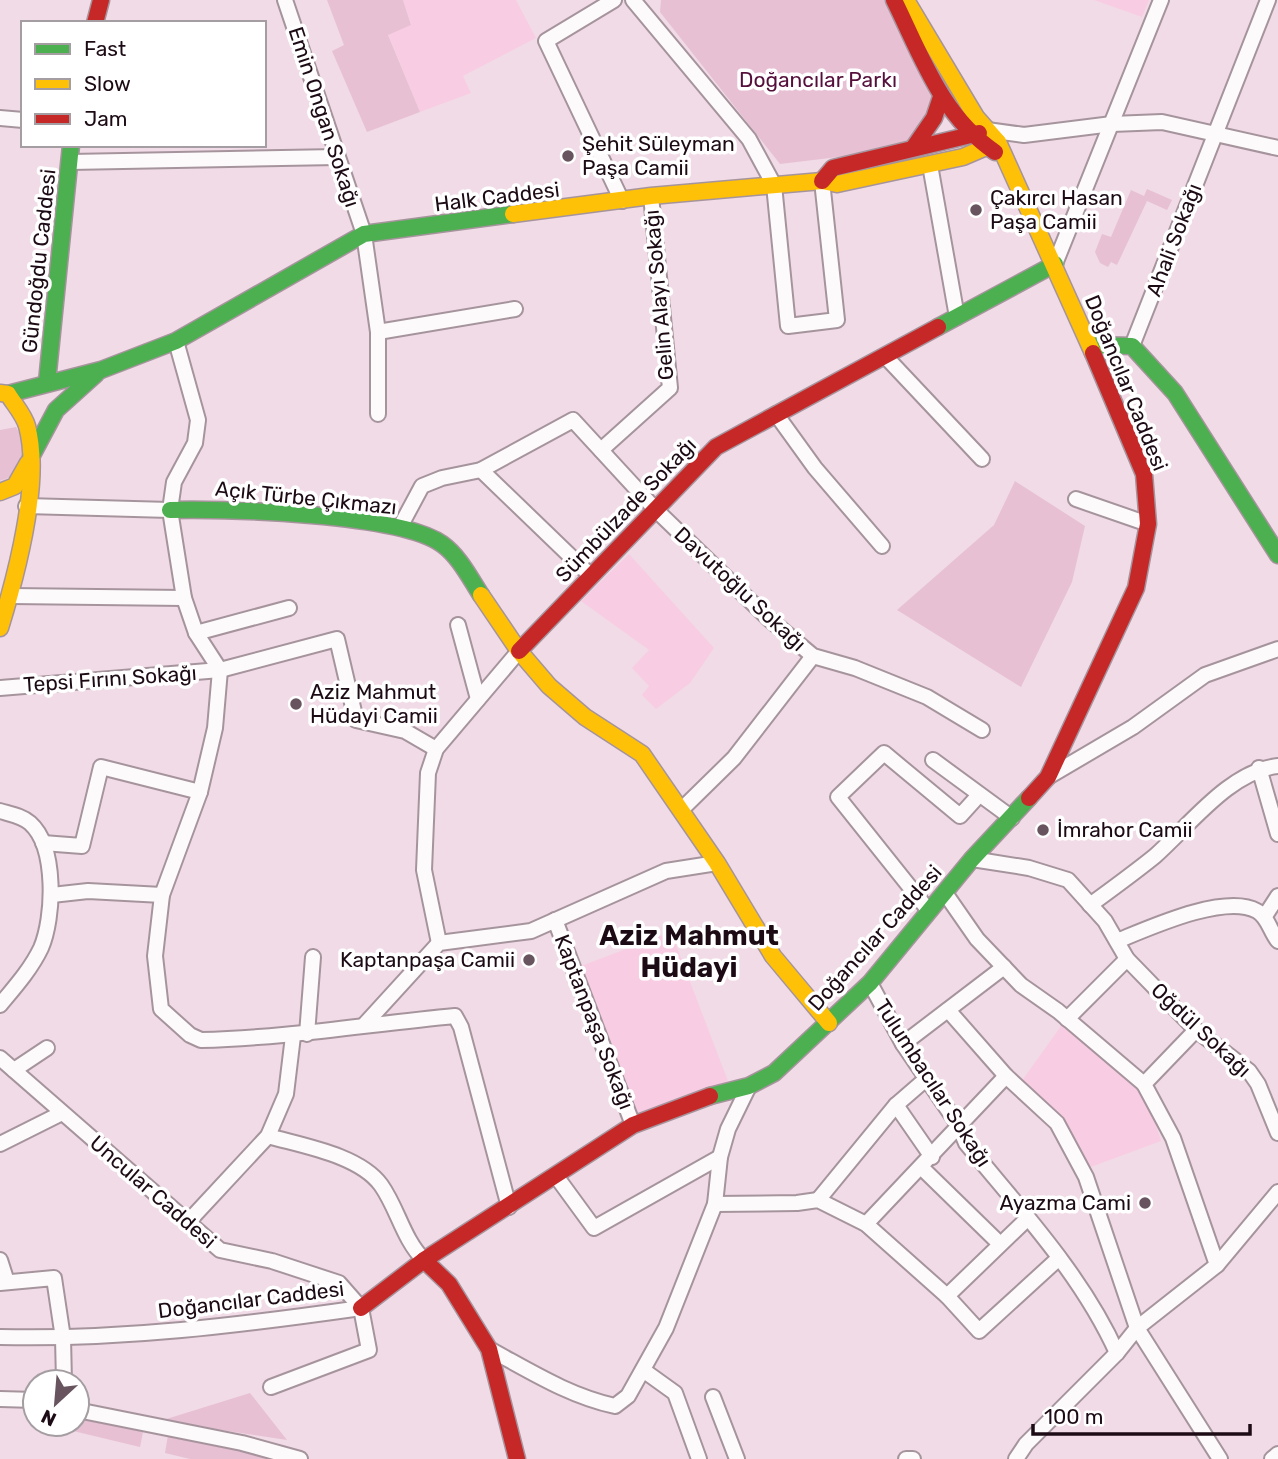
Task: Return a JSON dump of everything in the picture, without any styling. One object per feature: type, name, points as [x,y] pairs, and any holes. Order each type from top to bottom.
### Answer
[{"type":"street","points":[[96,21],[102,0]]},
{"type":"street","name":"Emin Ongan Sokağı","points":[[285,0],[364,234],[378,332],[378,414]]},
{"type":"street","points":[[614,0],[546,41],[622,201]]},
{"type":"street","points":[[633,0],[749,139],[774,186],[788,326],[837,320],[822,181],[833,168],[970,135],[991,140],[1112,124],[1162,122],[1278,148]]},
{"type":"street","points":[[894,0],[941,97],[970,135]]},
{"type":"street","name":"Doğancılar Caddesi","points":[[0,1337],[64,1338],[206,1330],[361,1308],[424,1260],[633,1125],[718,1093],[749,1086],[774,1073],[870,983],[972,859],[1048,777],[1136,588],[1148,524],[1144,474],[1055,264],[1005,158],[991,140],[906,0]]},
{"type":"street","points":[[1055,264],[1161,0]]},
{"type":"street","name":"Ahali Sokağı","points":[[1132,346],[1268,0]]},
{"type":"street","points":[[914,147],[934,118],[941,97]]},
{"type":"street","points":[[0,118],[21,120]]},
{"type":"street","name":"Halk Caddesi","points":[[4,394],[100,370],[176,341],[364,234],[651,196],[822,181],[837,184],[930,165],[991,140]]},
{"type":"street","name":"Gündoğdu Caddesi","points":[[47,382],[71,147]]},
{"type":"street","points":[[914,147],[930,165],[957,317]]},
{"type":"street","points":[[70,162],[337,158]]},
{"type":"street","name":"Gelin Alayı Sokağı","points":[[601,450],[670,388],[651,196]]},
{"type":"street","name":"Sümbülzade Sokağı","points":[[519,651],[716,447],[1055,264]]},
{"type":"street","points":[[378,332],[515,309]]},
{"type":"street","points":[[176,341],[198,420],[195,443],[174,482],[170,510],[184,598],[196,633],[220,670],[215,728],[201,792],[162,895],[155,956],[161,1009],[190,1035],[201,1040],[300,1035],[365,1024],[455,1016],[461,1027],[509,1207]]},
{"type":"street","points":[[1090,345],[1132,346],[1175,393],[1278,555]]},
{"type":"street","points":[[885,356],[982,459]]},
{"type":"street","name":"Halk Caddesi","points":[[31,457],[44,424],[62,401],[100,370]]},
{"type":"street","points":[[0,628],[11,596],[31,457],[28,427],[4,394]]},
{"type":"street","points":[[776,414],[815,468],[882,545]]},
{"type":"street","name":"Davutoğlu Sokağı","points":[[481,470],[573,420],[656,509],[768,618],[813,656],[855,668],[927,697],[982,730]]},
{"type":"street","points":[[0,492],[15,486],[31,457]]},
{"type":"street","points":[[400,527],[422,486],[442,478],[481,470],[591,576]]},
{"type":"street","points":[[1076,499],[1148,524]]},
{"type":"street","points":[[26,506],[170,510]]},
{"type":"street","name":"Açık Türbe Çıkmazı","points":[[170,510],[233,510],[400,527],[441,543],[456,558],[519,651],[549,686],[585,718],[642,754],[717,863],[773,956],[830,1023]]},
{"type":"street","points":[[11,596],[184,598]]},
{"type":"street","points":[[196,633],[289,608]]},
{"type":"street","points":[[458,625],[478,699]]},
{"type":"street","name":"Tepsi Fırını Sokağı","points":[[0,688],[220,670],[337,639],[356,720],[405,731],[436,749]]},
{"type":"street","points":[[1048,777],[1133,727],[1205,675],[1278,649]]},
{"type":"street","points":[[439,943],[424,870],[428,773],[436,749],[519,651]]},
{"type":"street","points":[[681,810],[734,758],[813,656]]},
{"type":"street","points":[[929,911],[838,797],[884,753],[961,816],[979,795]]},
{"type":"street","points":[[933,760],[1012,818]]},
{"type":"street","points":[[43,843],[82,846],[101,766],[201,792]]},
{"type":"street","points":[[1090,905],[1153,858],[1224,792],[1259,768],[1278,766]]},
{"type":"street","points":[[1259,768],[1278,834]]},
{"type":"street","points":[[0,810],[31,824],[43,843],[52,895],[47,932],[40,949],[32,965],[0,1005]]},
{"type":"street","name":"Oğdül Sokağı","points":[[972,859],[1029,868],[1068,880],[1090,905],[1127,960],[1196,1030],[1249,1071],[1258,1084],[1278,1133]]},
{"type":"street","points":[[365,1024],[439,943],[531,931],[666,871],[717,863]]},
{"type":"street","points":[[52,895],[88,891],[162,895]]},
{"type":"street","points":[[945,893],[977,939],[1021,985],[1067,1019],[1144,1084],[1170,1131],[1217,1265]]},
{"type":"street","points":[[1265,916],[1278,896]]},
{"type":"street","points":[[1116,941],[1192,912],[1243,906],[1265,916],[1278,941]]},
{"type":"street","name":"Kaptanpaşa Sokağı","points":[[555,920],[633,1125]]},
{"type":"street","points":[[188,1222],[268,1136],[286,1094],[300,1035],[313,957]]},
{"type":"street","points":[[1067,1019],[1127,960]]},
{"type":"street","points":[[903,1044],[1004,967]]},
{"type":"street","name":"Tulumbacılar Sokağı","points":[[870,983],[903,1044],[959,1126],[966,1143],[1059,1258],[1106,1328],[1117,1353]]},
{"type":"street","points":[[948,1010],[1006,1076],[1057,1124],[1086,1177],[1137,1328],[1220,1459]]},
{"type":"street","points":[[1144,1084],[1196,1030]]},
{"type":"street","points":[[14,1070],[47,1048]]},
{"type":"street","name":"Uncular Caddesi","points":[[0,1058],[220,1250],[272,1261],[339,1283],[361,1308]]},
{"type":"street","points":[[866,1224],[1006,1076]]},
{"type":"street","points":[[818,1200],[896,1105],[926,1079]]},
{"type":"street","points":[[489,1349],[558,1387],[615,1406],[628,1396],[666,1328],[715,1204],[720,1157],[727,1129],[749,1086]]},
{"type":"street","points":[[896,1105],[927,1162],[1000,1244]]},
{"type":"street","points":[[0,1144],[62,1113]]},
{"type":"street","points":[[268,1136],[344,1157],[380,1184],[413,1249],[449,1284],[489,1349],[517,1459]]},
{"type":"street","points":[[556,1177],[594,1228],[720,1157]]},
{"type":"street","points":[[1016,1459],[1027,1444],[1117,1353],[1137,1328],[1217,1265],[1278,1192]]},
{"type":"street","points":[[715,1204],[797,1203],[818,1200],[866,1224],[947,1296],[979,1331],[1059,1258]]},
{"type":"street","points":[[947,1296],[1028,1218]]},
{"type":"street","points":[[0,1260],[3,1283],[54,1278],[64,1338],[64,1368]]},
{"type":"street","points":[[271,1387],[369,1350],[361,1308]]},
{"type":"street","points":[[643,1370],[675,1393],[699,1459]]},
{"type":"street","points":[[713,1397],[737,1459]]},
{"type":"street","points":[[0,1399],[21,1400]]},
{"type":"street","points":[[91,1412],[242,1443],[300,1459]]},
{"type":"street","points":[[1272,1459],[1278,1454]]},
{"type":"street","points":[[906,1459],[913,1459]]},
{"type":"shaded area","points":[[403,0],[516,0],[536,38],[463,76],[471,93],[420,112],[388,34],[411,24]]},
{"type":"shaded area","points":[[1094,0],[1149,0],[1142,17]]},
{"type":"shaded area","points":[[629,554],[714,648],[690,683],[656,709],[642,695],[649,686],[632,668],[649,650],[581,601]]},
{"type":"shaded area","points":[[671,932],[728,1081],[637,1115],[581,966]]},
{"type":"shaded area","points":[[1064,1022],[1146,1093],[1161,1141],[1088,1168],[1065,1120],[1021,1082]]},
{"type":"green space","points":[[327,0],[403,0],[411,25],[388,35],[420,112],[367,132],[332,51],[344,45]]},
{"type":"green space","name":"Doğancılar Parkı","points":[[661,0],[898,0],[954,97],[945,118],[930,136],[863,154],[780,164],[660,12]]},
{"type":"green space","points":[[1147,189],[1172,200],[1167,210],[1147,201],[1117,265],[1111,262],[1108,267],[1100,263],[1095,252],[1102,234],[1111,237],[1131,190],[1144,196]]},
{"type":"green space","points":[[16,427],[23,446],[21,462],[16,475],[0,481],[0,430]]},
{"type":"green space","points":[[1015,481],[1085,526],[1072,582],[1021,687],[897,610],[994,525]]},
{"type":"green space","points":[[250,1393],[287,1440],[160,1421]]},
{"type":"green space","points":[[91,1419],[143,1432],[140,1447],[91,1435]]},
{"type":"green space","points":[[168,1435],[284,1459],[190,1459],[165,1453]]},
{"type":"traffic: fast","points":[[47,382],[71,147]]},
{"type":"traffic: fast","points":[[8,394],[101,370],[176,341],[364,234],[513,214]]},
{"type":"traffic: fast","points":[[938,327],[1055,264]]},
{"type":"traffic: fast","points":[[1090,345],[1132,346],[1175,393],[1278,555]]},
{"type":"traffic: fast","points":[[31,457],[56,410],[96,374]]},
{"type":"traffic: fast","points":[[170,510],[269,512],[389,525],[442,544],[464,568],[481,595]]},
{"type":"traffic: fast","points":[[710,1096],[749,1086],[774,1073],[870,983],[972,859],[1029,798]]},
{"type":"traffic: slow","points":[[906,0],[976,117],[998,142],[1093,353]]},
{"type":"traffic: slow","points":[[513,214],[651,196],[822,181],[837,184],[963,157],[998,142]]},
{"type":"traffic: slow","points":[[0,393],[8,394],[26,422],[31,448],[25,527],[0,628]]},
{"type":"traffic: slow","points":[[0,492],[15,486],[28,463]]},
{"type":"traffic: slow","points":[[481,595],[519,651],[549,686],[585,717],[642,754],[717,863],[773,956],[829,1023]]},
{"type":"traffic: jam","points":[[96,21],[101,0]]},
{"type":"traffic: jam","points":[[894,0],[924,63],[947,103],[960,121],[995,152]]},
{"type":"traffic: jam","points":[[914,147],[934,118],[941,97]]},
{"type":"traffic: jam","points":[[822,181],[833,168],[979,133]]},
{"type":"traffic: jam","points":[[519,651],[716,447],[938,327]]},
{"type":"traffic: jam","points":[[1029,798],[1048,777],[1136,588],[1148,524],[1144,474],[1093,353]]},
{"type":"traffic: jam","points":[[361,1308],[424,1260],[633,1125],[710,1096]]},
{"type":"traffic: jam","points":[[424,1260],[449,1284],[489,1349],[517,1459]]},
{"type":"place","name":"Şehit Süleyman Paşa Camii","points":[[568,156]]},
{"type":"place","name":"Çakırcı Hasan Paşa Camii","points":[[976,210]]},
{"type":"place","name":"Aziz Mahmut Hüdayi Camii","points":[[296,704]]},
{"type":"place","name":"İmrahor Camii","points":[[1043,830]]},
{"type":"place","name":"Kaptanpaşa Camii","points":[[529,960]]},
{"type":"place","name":"Ayazma Cami","points":[[1145,1203]]},
{"type":"district","name":"Aziz Mahmut Hüdayi","points":[[689,951]]}]
